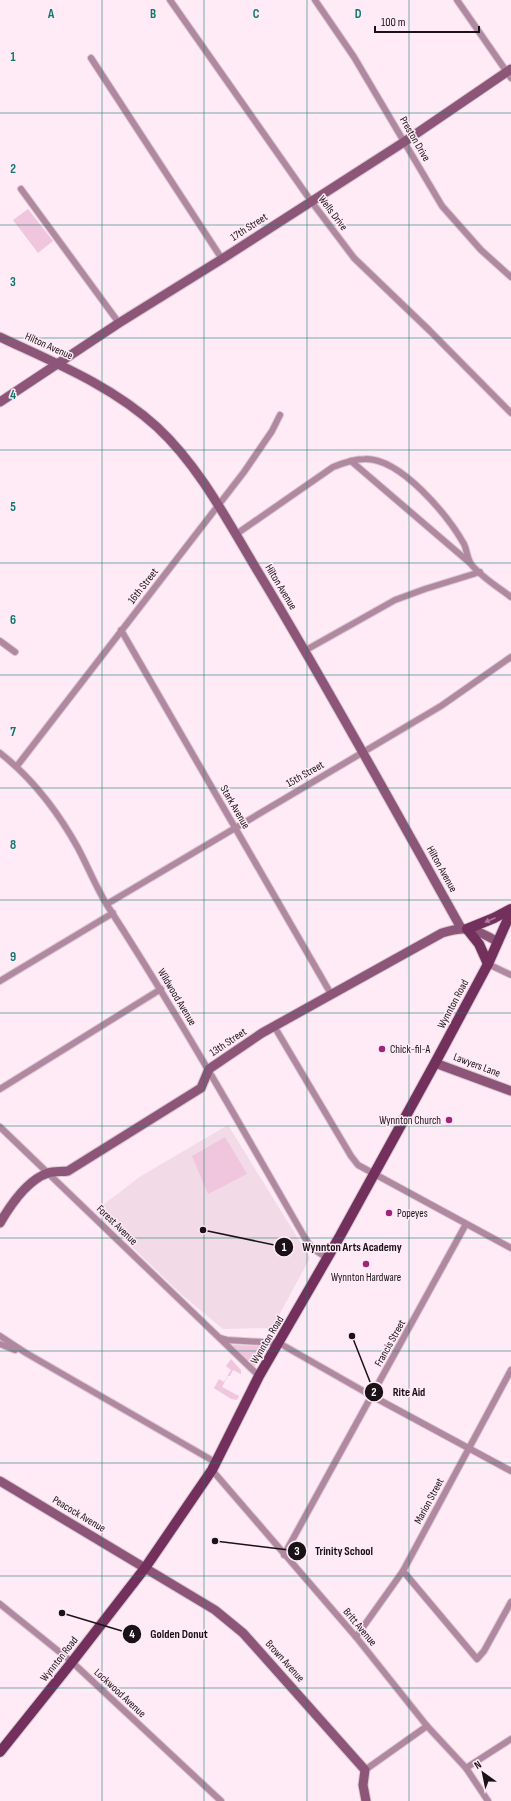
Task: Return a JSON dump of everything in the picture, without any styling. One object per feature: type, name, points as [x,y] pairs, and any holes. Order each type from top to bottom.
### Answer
[{"type":"main road","points":[[488,964],[479,944],[464,928],[511,911]]},
{"type":"main road","name":"Wynnton Road","points":[[1,1747],[72,1662],[145,1568],[214,1466],[259,1376],[374,1174],[488,964],[511,911]]},
{"type":"street","name":"Wells Drive","points":[[170,0],[311,201],[354,258],[435,336],[511,413]]},
{"type":"street","name":"Preston Drive","points":[[315,0],[354,58],[442,206],[481,250],[511,277]]},
{"type":"street","points":[[457,0],[510,73]]},
{"type":"street","points":[[91,58],[222,259]]},
{"type":"street","name":"17th Street","points":[[0,402],[119,323],[222,259],[510,73]]},
{"type":"street","points":[[21,189],[119,323]]},
{"type":"street","name":"Hilton Avenue","points":[[0,337],[83,375],[121,400],[157,427],[190,463],[306,650],[464,928]]},
{"type":"street","name":"16th Street","points":[[17,766],[218,506],[272,431],[280,415]]},
{"type":"street","points":[[236,535],[333,467],[351,461],[367,459],[383,463],[402,474],[426,494],[445,515],[465,545],[470,563]]},
{"type":"street","points":[[351,461],[511,597]]},
{"type":"street","points":[[306,650],[395,600],[480,572]]},
{"type":"street","name":"Stark Avenue","points":[[121,630],[331,994]]},
{"type":"street","points":[[0,641],[14,652]]},
{"type":"street","name":"15th Street","points":[[107,904],[441,706],[511,657]]},
{"type":"street","name":"Wildwood Avenue","points":[[0,753],[17,766],[41,793],[77,846],[107,904],[161,989],[209,1069],[305,1238],[312,1248],[327,1258]]},
{"type":"street","points":[[0,981],[114,913]]},
{"type":"street","points":[[464,928],[479,931],[498,942]]},
{"type":"street","name":"13th Street","points":[[0,1223],[10,1206],[29,1184],[48,1173],[68,1171],[201,1088],[209,1069],[274,1026],[432,938],[442,933],[464,928]]},
{"type":"street","points":[[488,964],[511,975]]},
{"type":"street","points":[[0,1089],[161,989]]},
{"type":"street","points":[[274,1026],[351,1156],[358,1165],[511,1248]]},
{"type":"street","name":"Lawyers Lane","points":[[435,1062],[511,1091]]},
{"type":"street","name":"Forest Avenue","points":[[0,1127],[259,1376]]},
{"type":"street","name":"Francis Street","points":[[284,1555],[466,1224]]},
{"type":"street","points":[[0,1336],[26,1353]]},
{"type":"street","points":[[220,1338],[227,1340],[279,1343],[468,1449],[511,1471]]},
{"type":"street","points":[[0,1344],[26,1353]]},
{"type":"street","name":"Britt Avenue","points":[[26,1353],[214,1466],[284,1555],[356,1637],[427,1726],[466,1768],[488,1801]]},
{"type":"street","name":"Marion Street","points":[[356,1637],[403,1571],[511,1370]]},
{"type":"street","name":"Peacock Avenue","points":[[0,1481],[145,1568]]},
{"type":"street","name":"Brown Avenue","points":[[145,1568],[215,1610],[243,1633],[365,1770]]},
{"type":"street","points":[[403,1571],[477,1659],[484,1651],[511,1602]]},
{"type":"street","name":"Lockwood Avenue","points":[[0,1604],[72,1662],[221,1801]]},
{"type":"street","points":[[366,1801],[363,1785],[365,1770],[427,1726]]},
{"type":"street","points":[[466,1768],[511,1739]]},
{"type":"shaded area","points":[[28,209],[53,241],[38,253],[13,220]]},
{"type":"shaded area","points":[[228,1125],[310,1258],[272,1328],[223,1329],[181,1294],[95,1211],[141,1176]]},
{"type":"shaded area","points":[[225,1137],[247,1174],[208,1194],[192,1156]]},
{"type":"shaded area","points":[[232,1346],[265,1346],[254,1368]]},
{"type":"shaded area","points":[[231,1359],[241,1370],[241,1374],[233,1370],[222,1387],[239,1396],[237,1400],[231,1399],[214,1388],[219,1379],[224,1382],[231,1370],[226,1366]]},
{"type":"place","name":"Chick-fil-A","points":[[382,1049]]},
{"type":"place","name":"Wynnton Church","points":[[449,1120]]},
{"type":"place","name":"Popeyes","points":[[389,1213]]},
{"type":"place","name":"Wynnton Arts Academy","points":[[203,1230]]},
{"type":"place","name":"Wynnton Hardware","points":[[366,1264]]},
{"type":"place","name":"Rite Aid","points":[[352,1336]]},
{"type":"place","name":"Trinity School","points":[[215,1541]]},
{"type":"place","name":"Golden Donut","points":[[62,1613]]}]
